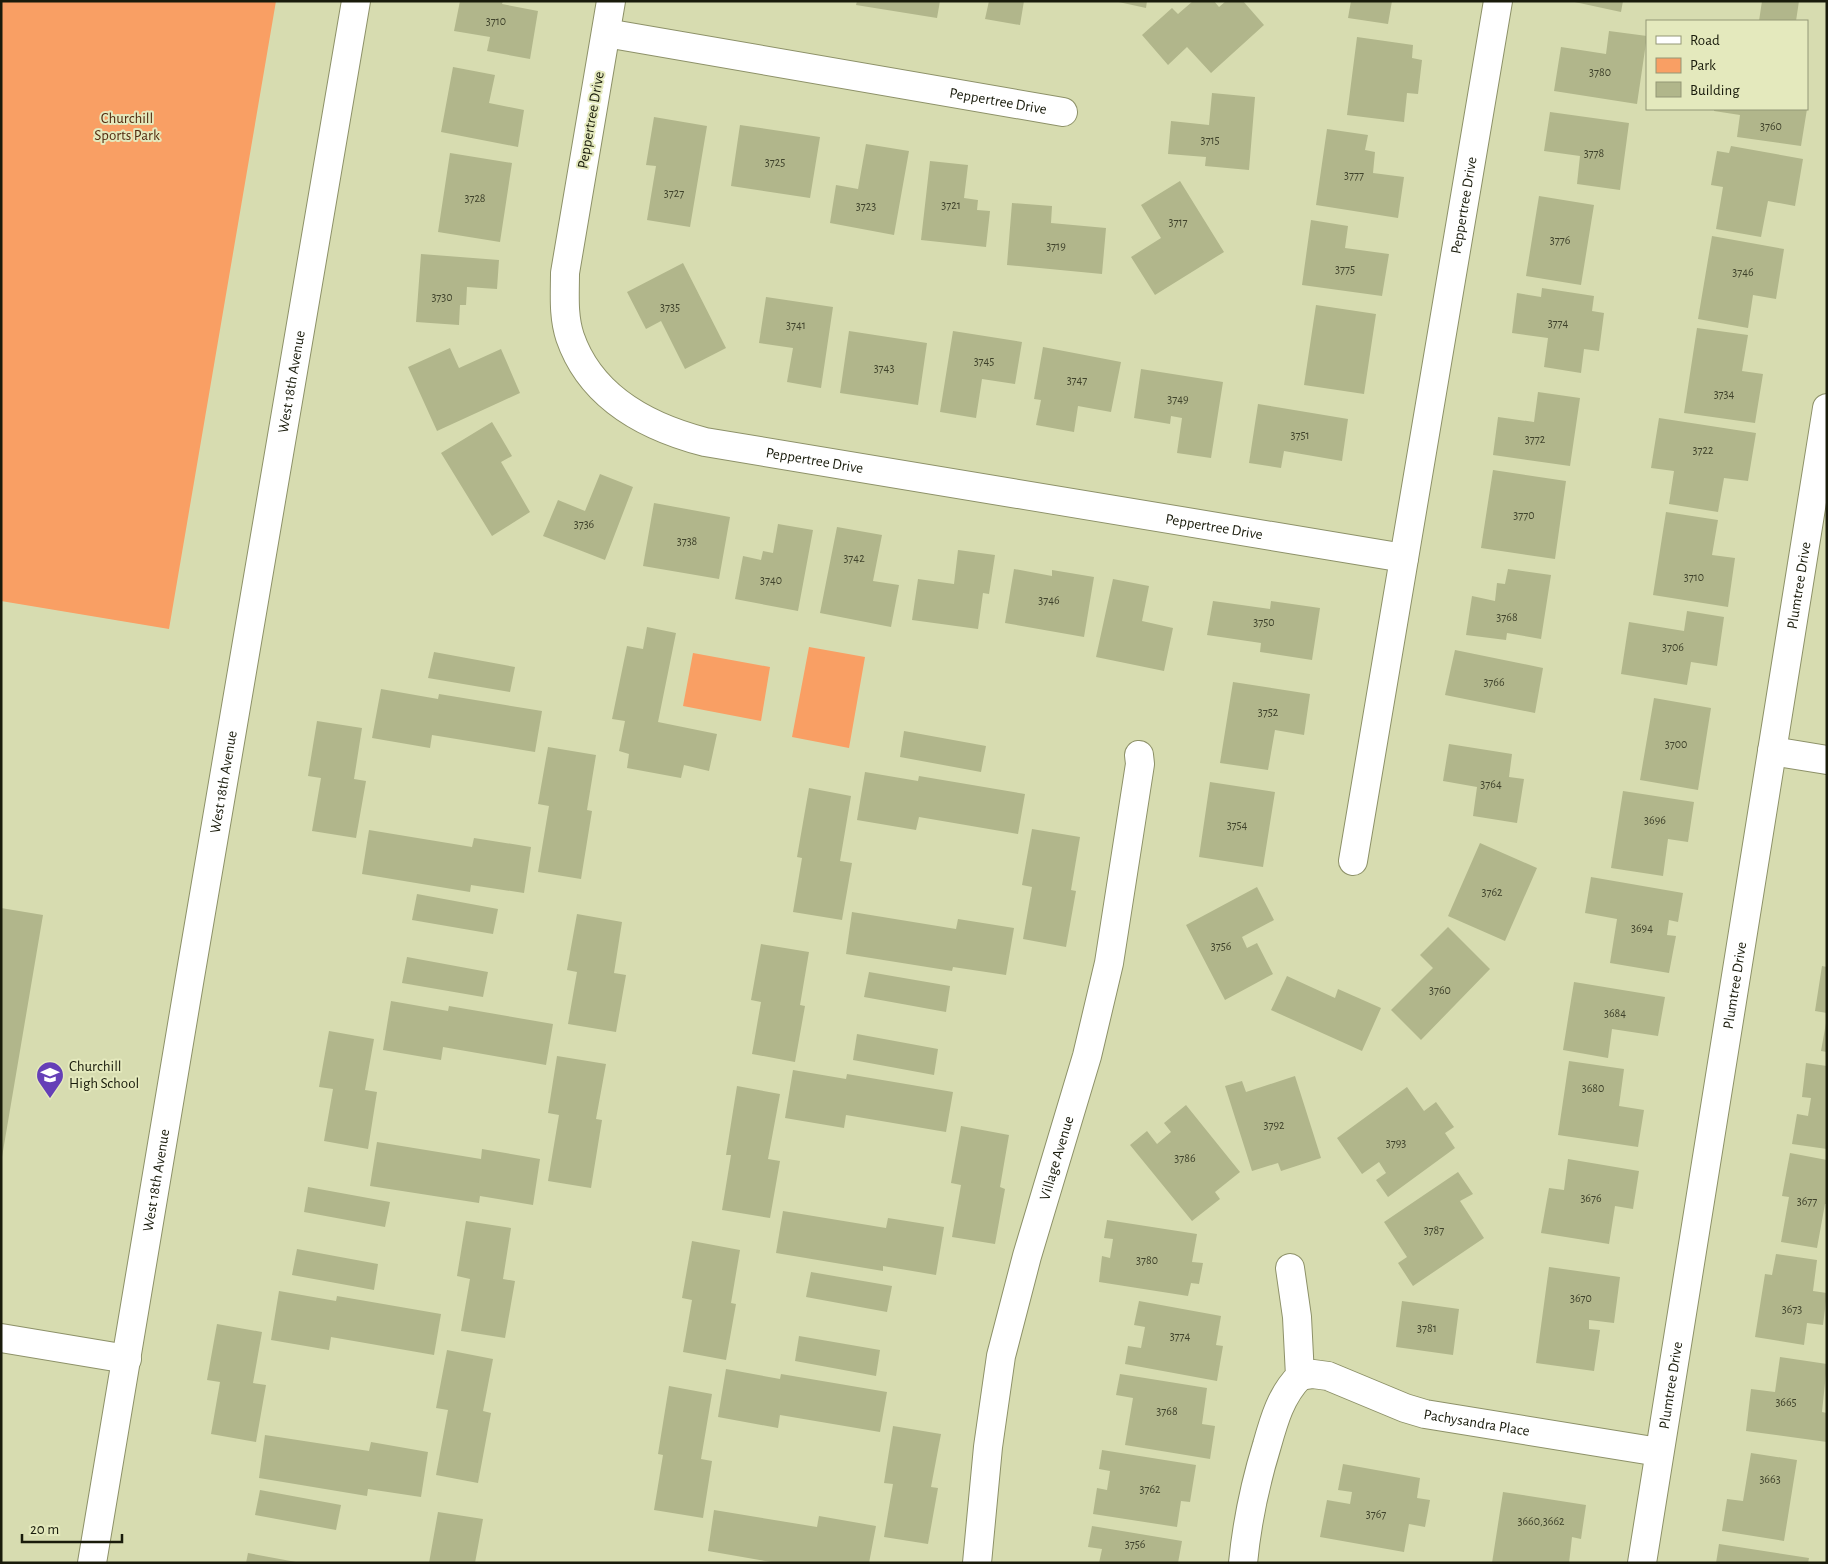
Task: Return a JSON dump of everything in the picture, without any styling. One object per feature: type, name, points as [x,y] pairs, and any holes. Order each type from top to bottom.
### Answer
[{"type":"street","name":"West 18th Avenue","points":[[92,1563],[356,1]]},
{"type":"street","name":"Peppertree Drive","points":[[611,1],[565,273],[564,308],[570,336],[581,362],[603,390],[628,411],[655,426],[705,442],[1404,558]]},
{"type":"street","name":"Peppertree Drive","points":[[1353,861],[1498,1]]},
{"type":"street","name":"Peppertree Drive","points":[[606,33],[1063,112]]},
{"type":"street","name":"Plumtree Drive","points":[[1642,1563],[1827,408]]},
{"type":"street","points":[[1772,751],[1827,760]]},
{"type":"street","name":"Village Avenue","points":[[977,1563],[988,1447],[1002,1356],[1027,1256],[1087,1056],[1109,963],[1140,764],[1138,755]]},
{"type":"street","points":[[1243,1563],[1253,1497],[1275,1417],[1283,1398],[1291,1385],[1300,1376],[1297,1317],[1290,1268]]},
{"type":"street","points":[[1,1338],[127,1359]]},
{"type":"street","name":"Pachysandra Place","points":[[1300,1376],[1313,1374],[1328,1376],[1405,1408],[1425,1414],[1659,1452]]},
{"type":"green space","name":"Churchill Sports Park","points":[[1,1],[276,1],[169,629],[1,601]]},
{"type":"green space","points":[[809,647],[865,657],[849,748],[792,737]]},
{"type":"green space","points":[[693,653],[770,667],[761,721],[683,706]]},
{"type":"building","points":[[460,1],[503,1],[502,4],[538,11],[530,59],[487,51],[490,37],[454,31]]},
{"type":"building","points":[[857,1],[940,1],[937,18],[856,5]]},
{"type":"building","points":[[989,1],[1024,1],[1020,25],[985,19]]},
{"type":"building","points":[[1114,1],[1147,1],[1146,8]]},
{"type":"building","points":[[1193,1],[1214,1],[1219,7],[1226,1],[1243,1],[1264,25],[1211,73],[1187,47],[1168,65],[1142,35],[1172,8],[1178,14]]},
{"type":"building","points":[[1351,1],[1392,1],[1388,24],[1348,18]]},
{"type":"building","points":[[1570,1],[1623,1],[1621,12]]},
{"type":"building","points":[[1762,1],[1799,1],[1796,20],[1759,20]]},
{"type":"building","points":[[1609,31],[1646,36],[1637,104],[1554,91],[1561,47],[1606,54]]},
{"type":"building","points":[[1357,37],[1413,45],[1412,58],[1422,60],[1418,94],[1407,93],[1404,122],[1347,115]]},
{"type":"building","points":[[453,67],[495,75],[489,103],[524,110],[518,147],[441,132]]},
{"type":"building","points":[[1212,93],[1255,97],[1249,170],[1205,166],[1206,157],[1168,154],[1171,121],[1209,125]]},
{"type":"building","points":[[1807,110],[1801,146],[1737,137],[1740,115],[1714,111]]},
{"type":"building","points":[[1550,112],[1629,123],[1620,190],[1577,184],[1580,156],[1544,151]]},
{"type":"building","points":[[654,117],[707,126],[690,227],[647,220],[656,166],[646,165]]},
{"type":"building","points":[[740,125],[820,137],[810,198],[731,186]]},
{"type":"building","points":[[1327,129],[1368,135],[1365,150],[1375,152],[1373,173],[1404,177],[1398,218],[1316,205]]},
{"type":"building","points":[[866,144],[909,151],[894,235],[830,223],[836,185],[858,189]]},
{"type":"building","points":[[1731,146],[1803,159],[1795,206],[1768,201],[1761,237],[1716,229],[1723,187],[1711,185],[1717,151],[1729,153]]},
{"type":"building","points":[[450,153],[512,163],[500,242],[438,232]]},
{"type":"building","points":[[930,161],[968,165],[964,198],[978,200],[977,210],[990,211],[986,247],[921,240]]},
{"type":"building","points":[[1180,181],[1224,252],[1155,295],[1131,257],[1161,238],[1141,205]]},
{"type":"building","points":[[1539,196],[1594,205],[1581,285],[1526,276]]},
{"type":"building","points":[[1012,203],[1052,206],[1051,223],[1106,228],[1102,274],[1007,265]]},
{"type":"building","points":[[1311,220],[1348,226],[1345,248],[1389,254],[1382,296],[1302,285]]},
{"type":"building","points":[[1712,236],[1784,249],[1776,299],[1753,295],[1748,328],[1698,319]]},
{"type":"building","points":[[421,254],[499,260],[497,289],[467,287],[466,305],[460,305],[459,325],[416,322]]},
{"type":"building","points":[[683,263],[726,348],[685,369],[661,321],[646,329],[627,292]]},
{"type":"building","points":[[1542,288],[1594,296],[1592,311],[1604,313],[1599,351],[1584,349],[1581,373],[1544,367],[1548,338],[1512,333],[1517,293],[1541,297]]},
{"type":"building","points":[[766,297],[833,307],[821,388],[787,382],[793,348],[759,343]]},
{"type":"building","points":[[1316,305],[1376,314],[1364,394],[1304,385]]},
{"type":"building","points":[[1697,328],[1748,335],[1742,371],[1763,374],[1755,423],[1684,413]]},
{"type":"building","points":[[849,331],[927,343],[918,405],[840,393]]},
{"type":"building","points":[[953,331],[1022,342],[1015,384],[982,379],[976,418],[940,412]]},
{"type":"building","points":[[1043,347],[1121,362],[1111,412],[1078,406],[1074,432],[1036,425],[1041,400],[1034,399]]},
{"type":"building","points":[[450,348],[459,368],[501,349],[520,393],[437,431],[408,367]]},
{"type":"building","points":[[1141,369],[1223,382],[1211,458],[1177,453],[1182,418],[1171,416],[1170,424],[1134,418]]},
{"type":"building","points":[[1538,392],[1580,398],[1570,466],[1493,455],[1498,417],[1534,422]]},
{"type":"building","points":[[1258,404],[1348,419],[1342,461],[1284,451],[1281,468],[1249,463]]},
{"type":"building","points":[[1659,418],[1756,433],[1748,481],[1724,478],[1718,512],[1669,504],[1674,471],[1651,468]]},
{"type":"building","points":[[492,422],[512,456],[501,462],[530,512],[492,536],[441,453]]},
{"type":"building","points":[[1493,470],[1566,481],[1555,559],[1481,548]]},
{"type":"building","points":[[600,474],[633,487],[605,560],[543,536],[558,500],[585,511]]},
{"type":"building","points":[[654,503],[730,517],[719,579],[643,566]]},
{"type":"building","points":[[1666,512],[1718,520],[1712,555],[1735,558],[1728,607],[1653,595]]},
{"type":"building","points":[[778,524],[813,530],[798,611],[735,599],[743,556],[761,560],[763,551],[773,553]]},
{"type":"building","points":[[837,527],[882,535],[873,581],[899,585],[891,627],[820,613]]},
{"type":"building","points":[[958,550],[995,555],[989,594],[983,593],[978,629],[912,620],[918,579],[954,584]]},
{"type":"building","points":[[1014,569],[1052,576],[1052,570],[1094,577],[1084,637],[1005,623]]},
{"type":"building","points":[[1508,569],[1551,575],[1541,639],[1507,633],[1506,640],[1466,635],[1472,596],[1495,601],[1497,583],[1505,584]]},
{"type":"building","points":[[1113,579],[1149,586],[1142,621],[1173,628],[1164,671],[1096,657]]},
{"type":"building","points":[[1213,601],[1270,609],[1271,601],[1320,608],[1312,660],[1260,652],[1261,643],[1207,635]]},
{"type":"building","points":[[1687,611],[1724,617],[1717,666],[1691,662],[1687,685],[1621,674],[1629,622],[1684,631]]},
{"type":"building","points":[[647,627],[676,633],[658,722],[717,734],[709,771],[684,765],[681,778],[627,768],[629,754],[619,751],[625,721],[612,719],[627,646],[643,649]]},
{"type":"building","points":[[1455,650],[1543,668],[1535,713],[1445,695]]},
{"type":"building","points":[[434,652],[515,667],[510,692],[428,678]]},
{"type":"building","points":[[1233,682],[1310,694],[1304,735],[1275,730],[1268,770],[1220,763]]},
{"type":"building","points":[[381,689],[438,699],[439,694],[542,711],[535,752],[432,735],[430,748],[372,738]]},
{"type":"building","points":[[1654,698],[1711,708],[1698,790],[1640,780]]},
{"type":"building","points":[[317,721],[362,728],[354,779],[366,781],[356,838],[312,831],[321,778],[308,776]]},
{"type":"building","points":[[904,731],[986,746],[981,772],[900,757]]},
{"type":"building","points":[[1449,744],[1512,754],[1509,777],[1524,779],[1517,823],[1473,816],[1477,787],[1443,781]]},
{"type":"building","points":[[548,747],[596,755],[587,810],[592,811],[581,879],[538,872],[549,806],[538,804]]},
{"type":"building","points":[[865,772],[918,781],[919,776],[1025,794],[1018,834],[919,817],[916,830],[857,820]]},
{"type":"building","points":[[1210,782],[1275,792],[1263,867],[1199,857]]},
{"type":"building","points":[[809,788],[851,796],[840,861],[852,863],[842,920],[793,912],[802,858],[797,857]]},
{"type":"building","points":[[1623,791],[1694,802],[1688,842],[1668,839],[1663,876],[1611,868]]},
{"type":"building","points":[[1032,829],[1080,837],[1071,890],[1076,891],[1066,947],[1023,939],[1032,887],[1022,885]]},
{"type":"building","points":[[369,830],[472,847],[474,838],[531,847],[524,893],[471,885],[470,892],[362,874]]},
{"type":"building","points":[[1480,843],[1537,868],[1505,941],[1448,916]]},
{"type":"building","points":[[1591,877],[1683,893],[1678,922],[1669,920],[1667,935],[1676,936],[1669,973],[1610,963],[1617,919],[1585,913]]},
{"type":"building","points":[[1257,887],[1274,920],[1242,937],[1247,948],[1257,943],[1273,974],[1225,1000],[1186,925]]},
{"type":"building","points":[[417,894],[498,909],[493,934],[412,920]]},
{"type":"building","points":[[1,908],[43,915],[2,1157],[1,1157]]},
{"type":"building","points":[[852,912],[956,929],[958,919],[1014,928],[1006,975],[953,967],[952,971],[846,954]]},
{"type":"building","points":[[577,914],[622,922],[614,973],[626,975],[616,1032],[568,1024],[577,972],[567,970]]},
{"type":"building","points":[[1448,927],[1490,969],[1421,1040],[1391,1010],[1433,968],[1420,955]]},
{"type":"building","points":[[761,944],[809,952],[800,1005],[805,1006],[795,1062],[752,1054],[761,1002],[751,1000]]},
{"type":"building","points":[[407,957],[488,972],[483,997],[402,983]]},
{"type":"building","points":[[1822,966],[1827,967],[1827,1013],[1815,1011]]},
{"type":"building","points":[[869,972],[950,986],[946,1012],[864,997]]},
{"type":"building","points":[[1287,976],[1335,998],[1338,989],[1381,1008],[1362,1051],[1271,1010]]},
{"type":"building","points":[[1574,982],[1665,997],[1658,1036],[1612,1029],[1608,1058],[1563,1050]]},
{"type":"building","points":[[391,1001],[448,1011],[449,1006],[553,1024],[546,1065],[443,1047],[441,1060],[383,1050]]},
{"type":"building","points":[[1827,1023],[1827,1052],[1821,1051]]},
{"type":"building","points":[[329,1031],[374,1039],[365,1090],[377,1092],[368,1149],[324,1141],[333,1089],[319,1087]]},
{"type":"building","points":[[857,1034],[938,1049],[934,1075],[853,1060]]},
{"type":"building","points":[[557,1056],[606,1064],[596,1119],[602,1120],[591,1188],[548,1181],[559,1115],[548,1113]]},
{"type":"building","points":[[1569,1061],[1624,1069],[1619,1106],[1644,1110],[1638,1147],[1558,1135]]},
{"type":"building","points":[[1806,1063],[1827,1066],[1827,1149],[1792,1144],[1797,1114],[1808,1116],[1811,1098],[1802,1097]]},
{"type":"building","points":[[793,1070],[846,1079],[847,1074],[953,1092],[946,1132],[846,1115],[844,1128],[785,1118]]},
{"type":"building","points":[[1295,1076],[1321,1158],[1281,1171],[1278,1163],[1252,1171],[1225,1086],[1242,1081],[1246,1092]]},
{"type":"building","points":[[737,1086],[780,1094],[768,1159],[780,1161],[770,1218],[722,1210],[731,1155],[726,1155]]},
{"type":"building","points":[[1407,1087],[1424,1111],[1436,1102],[1454,1127],[1445,1133],[1455,1148],[1388,1197],[1376,1180],[1386,1173],[1379,1162],[1362,1174],[1337,1138]]},
{"type":"building","points":[[1186,1105],[1240,1172],[1215,1192],[1220,1199],[1192,1221],[1130,1145],[1147,1131],[1157,1144],[1171,1132],[1164,1123]]},
{"type":"building","points":[[961,1126],[1009,1135],[1000,1187],[1005,1189],[995,1244],[952,1237],[961,1185],[951,1183]]},
{"type":"building","points":[[377,1142],[481,1159],[482,1149],[540,1159],[533,1205],[480,1196],[479,1203],[370,1186]]},
{"type":"building","points":[[1790,1153],[1827,1160],[1827,1204],[1825,1204],[1817,1248],[1781,1242],[1789,1197],[1782,1196]]},
{"type":"building","points":[[1568,1159],[1639,1171],[1633,1209],[1615,1206],[1609,1244],[1541,1233],[1549,1188],[1564,1190]]},
{"type":"building","points":[[1458,1172],[1473,1194],[1460,1201],[1484,1238],[1413,1286],[1398,1263],[1407,1257],[1384,1222]]},
{"type":"building","points":[[308,1187],[390,1202],[385,1227],[304,1212]]},
{"type":"building","points":[[783,1211],[886,1228],[888,1218],[944,1227],[936,1275],[883,1266],[883,1271],[776,1253]]},
{"type":"building","points":[[1107,1220],[1197,1234],[1192,1262],[1203,1263],[1199,1284],[1191,1283],[1188,1296],[1099,1282],[1102,1256],[1110,1258],[1113,1239],[1104,1238]]},
{"type":"building","points":[[466,1221],[511,1228],[503,1279],[515,1281],[505,1338],[461,1331],[470,1279],[457,1276]]},
{"type":"building","points":[[692,1241],[740,1250],[731,1303],[736,1304],[726,1360],[683,1352],[692,1300],[682,1298]]},
{"type":"building","points":[[297,1249],[378,1264],[374,1290],[292,1275]]},
{"type":"building","points":[[1776,1254],[1817,1260],[1813,1291],[1827,1293],[1823,1325],[1807,1323],[1804,1345],[1755,1337],[1765,1274],[1772,1275]]},
{"type":"building","points":[[1549,1267],[1620,1277],[1614,1323],[1589,1320],[1589,1329],[1600,1330],[1594,1371],[1536,1363]]},
{"type":"building","points":[[811,1272],[892,1286],[887,1312],[806,1297]]},
{"type":"building","points":[[279,1291],[336,1301],[337,1296],[441,1314],[434,1355],[331,1337],[329,1350],[271,1340]]},
{"type":"building","points":[[1139,1301],[1221,1316],[1216,1345],[1223,1346],[1217,1381],[1125,1364],[1128,1346],[1141,1348],[1145,1327],[1134,1325]]},
{"type":"building","points":[[1402,1301],[1459,1309],[1453,1355],[1396,1347]]},
{"type":"building","points":[[217,1324],[262,1332],[253,1383],[266,1385],[256,1442],[211,1434],[220,1382],[207,1380]]},
{"type":"building","points":[[799,1336],[880,1350],[876,1376],[795,1361]]},
{"type":"building","points":[[447,1350],[493,1359],[483,1411],[491,1413],[478,1483],[436,1475],[448,1410],[436,1408]]},
{"type":"building","points":[[1780,1357],[1827,1364],[1822,1412],[1827,1413],[1827,1442],[1746,1431],[1751,1389],[1775,1392]]},
{"type":"building","points":[[726,1369],[780,1379],[781,1374],[887,1392],[880,1432],[780,1415],[778,1428],[718,1417]]},
{"type":"building","points":[[1120,1374],[1207,1388],[1202,1424],[1215,1426],[1210,1459],[1125,1445],[1133,1398],[1116,1395]]},
{"type":"building","points":[[669,1386],[712,1394],[701,1459],[712,1461],[703,1518],[654,1510],[663,1455],[658,1454]]},
{"type":"building","points":[[893,1426],[941,1434],[931,1487],[938,1488],[928,1544],[884,1537],[893,1484],[884,1483]]},
{"type":"building","points":[[265,1435],[369,1451],[371,1442],[428,1452],[421,1497],[368,1489],[367,1496],[259,1478]]},
{"type":"building","points":[[1102,1450],[1196,1465],[1190,1502],[1181,1501],[1177,1527],[1093,1514],[1097,1488],[1107,1490],[1110,1471],[1099,1469]]},
{"type":"building","points":[[1751,1453],[1797,1460],[1784,1541],[1722,1531],[1727,1499],[1743,1501]]},
{"type":"building","points":[[1343,1464],[1420,1478],[1417,1498],[1430,1500],[1425,1527],[1409,1524],[1404,1552],[1320,1537],[1327,1500],[1350,1504],[1352,1492],[1338,1490]]},
{"type":"building","points":[[260,1490],[341,1505],[336,1530],[255,1515]]},
{"type":"building","points":[[1503,1492],[1586,1505],[1581,1539],[1572,1537],[1569,1563],[1492,1563]]},
{"type":"building","points":[[714,1510],[817,1527],[819,1516],[876,1526],[869,1563],[777,1563],[708,1551]]},
{"type":"building","points":[[438,1512],[483,1519],[475,1563],[429,1563]]},
{"type":"building","points":[[1092,1526],[1182,1541],[1178,1563],[1099,1563],[1102,1549],[1088,1547]]},
{"type":"building","points":[[1719,1544],[1809,1558],[1808,1563],[1716,1563]]},
{"type":"building","points":[[248,1553],[296,1562],[296,1563],[246,1563]]},
{"type":"place","name":"Churchill High School","points":[[50,1099]]}]
